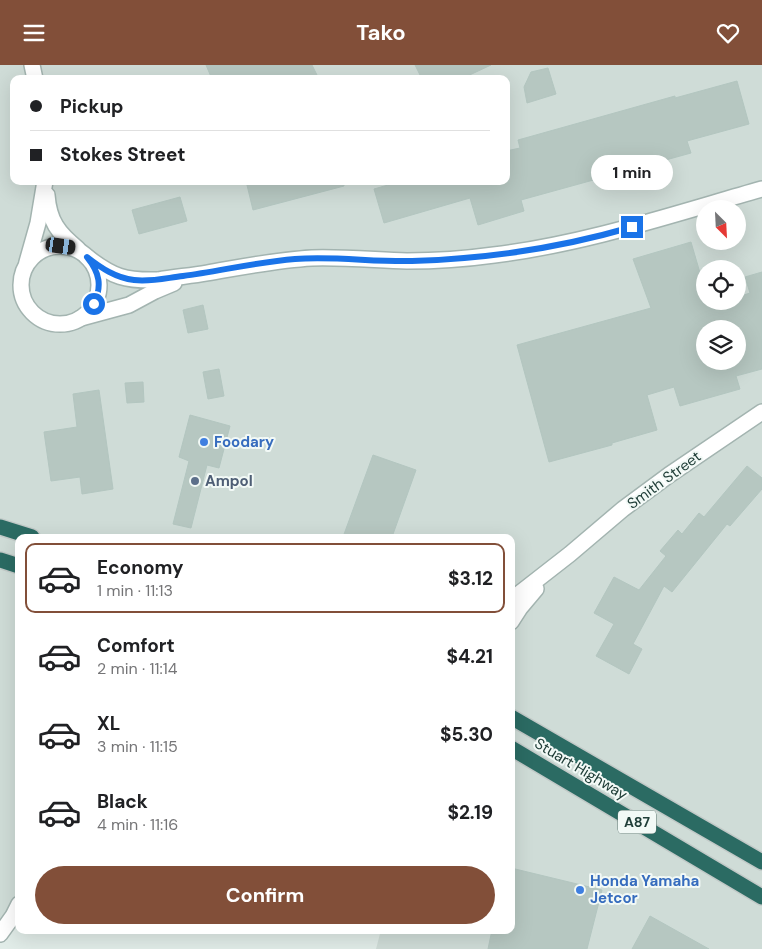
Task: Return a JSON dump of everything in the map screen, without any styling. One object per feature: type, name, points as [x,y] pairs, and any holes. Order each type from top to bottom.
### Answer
[{"type":"highway","points":[[0,527],[22,534]]},
{"type":"highway","points":[[0,560],[15,565]]},
{"type":"highway","name":"Stuart Highway","points":[[515,719],[762,862]]},
{"type":"highway","name":"Stuart Highway","points":[[515,750],[762,897]]},
{"type":"street","points":[[45,185],[38,223],[22,280],[25,301],[29,308],[44,320],[54,323],[73,322],[81,318],[129,305],[155,291],[206,273]]},
{"type":"street","points":[[46,185],[50,215],[54,225],[66,240],[103,269],[132,280],[158,280],[270,261],[295,259],[331,258],[419,261],[456,259],[523,251],[565,244],[613,232],[762,189]]},
{"type":"street","points":[[24,271],[34,257],[50,247],[73,248],[84,254],[94,265],[98,273],[99,284],[98,295],[94,304],[81,318]]},
{"type":"street","name":"Smith Street","points":[[515,597],[661,480],[762,412]]},
{"type":"street","name":"Smith Street","points":[[515,616],[535,590],[570,554]]},
{"type":"street","points":[[0,934],[15,912]]},
{"type":"shaded area","points":[[0,65],[762,65],[762,949],[376,949],[380,934],[515,934],[515,534],[15,534],[15,910],[0,934]]},
{"type":"building","points":[[206,65],[312,65],[317,75],[210,75]]},
{"type":"building","points":[[415,65],[491,65],[470,75],[420,75]]},
{"type":"building","points":[[548,68],[556,94],[527,103],[524,87],[531,72]]},
{"type":"building","points":[[737,81],[749,124],[687,141],[691,153],[521,200],[524,211],[478,225],[470,198],[384,223],[374,189],[388,185],[510,185],[510,150],[520,148],[518,140],[675,96],[675,98]]},
{"type":"building","points":[[247,185],[344,185],[344,186],[253,210]]},
{"type":"building","points":[[180,197],[187,221],[139,234],[132,210]]},
{"type":"building","points":[[691,242],[696,260],[696,310],[746,310],[746,294],[750,293],[746,277],[762,272],[762,369],[736,376],[740,389],[680,406],[674,387],[647,395],[657,430],[612,443],[612,445],[549,462],[517,345],[651,308],[633,259]]},
{"type":"building","points":[[203,305],[208,329],[188,333],[183,310]]},
{"type":"building","points":[[219,369],[224,396],[208,399],[203,372]]},
{"type":"building","points":[[143,382],[144,402],[127,403],[125,383]]},
{"type":"building","points":[[99,390],[113,489],[82,494],[80,477],[51,481],[44,432],[77,427],[73,394]]},
{"type":"building","points":[[190,415],[230,426],[219,468],[207,465],[191,528],[173,524],[189,461],[179,457]]},
{"type":"building","points":[[373,455],[416,470],[393,534],[344,534]]},
{"type":"building","points":[[747,466],[762,478],[762,489],[730,526],[727,524],[672,592],[664,586],[633,644],[642,649],[629,674],[596,656],[614,624],[594,613],[614,577],[639,590],[666,556],[660,551],[678,530],[682,534],[699,513],[704,517]]},
{"type":"building","points":[[515,869],[602,890],[587,949],[488,949],[491,934],[515,934]]},
{"type":"building","points":[[650,916],[709,949],[632,949]]},
{"type":"place","name":"Foodary","points":[[204,442]]},
{"type":"place","name":"Ampol","points":[[195,481]]},
{"type":"place","name":"Honda Yamaha Jetcor","points":[[580,890]]},
{"type":"route","points":[[94,304],[98,295],[98,273],[87,257],[110,273],[132,280],[145,281],[206,273],[270,261],[295,259],[331,258],[409,261],[456,259],[565,244],[632,227]]}]
